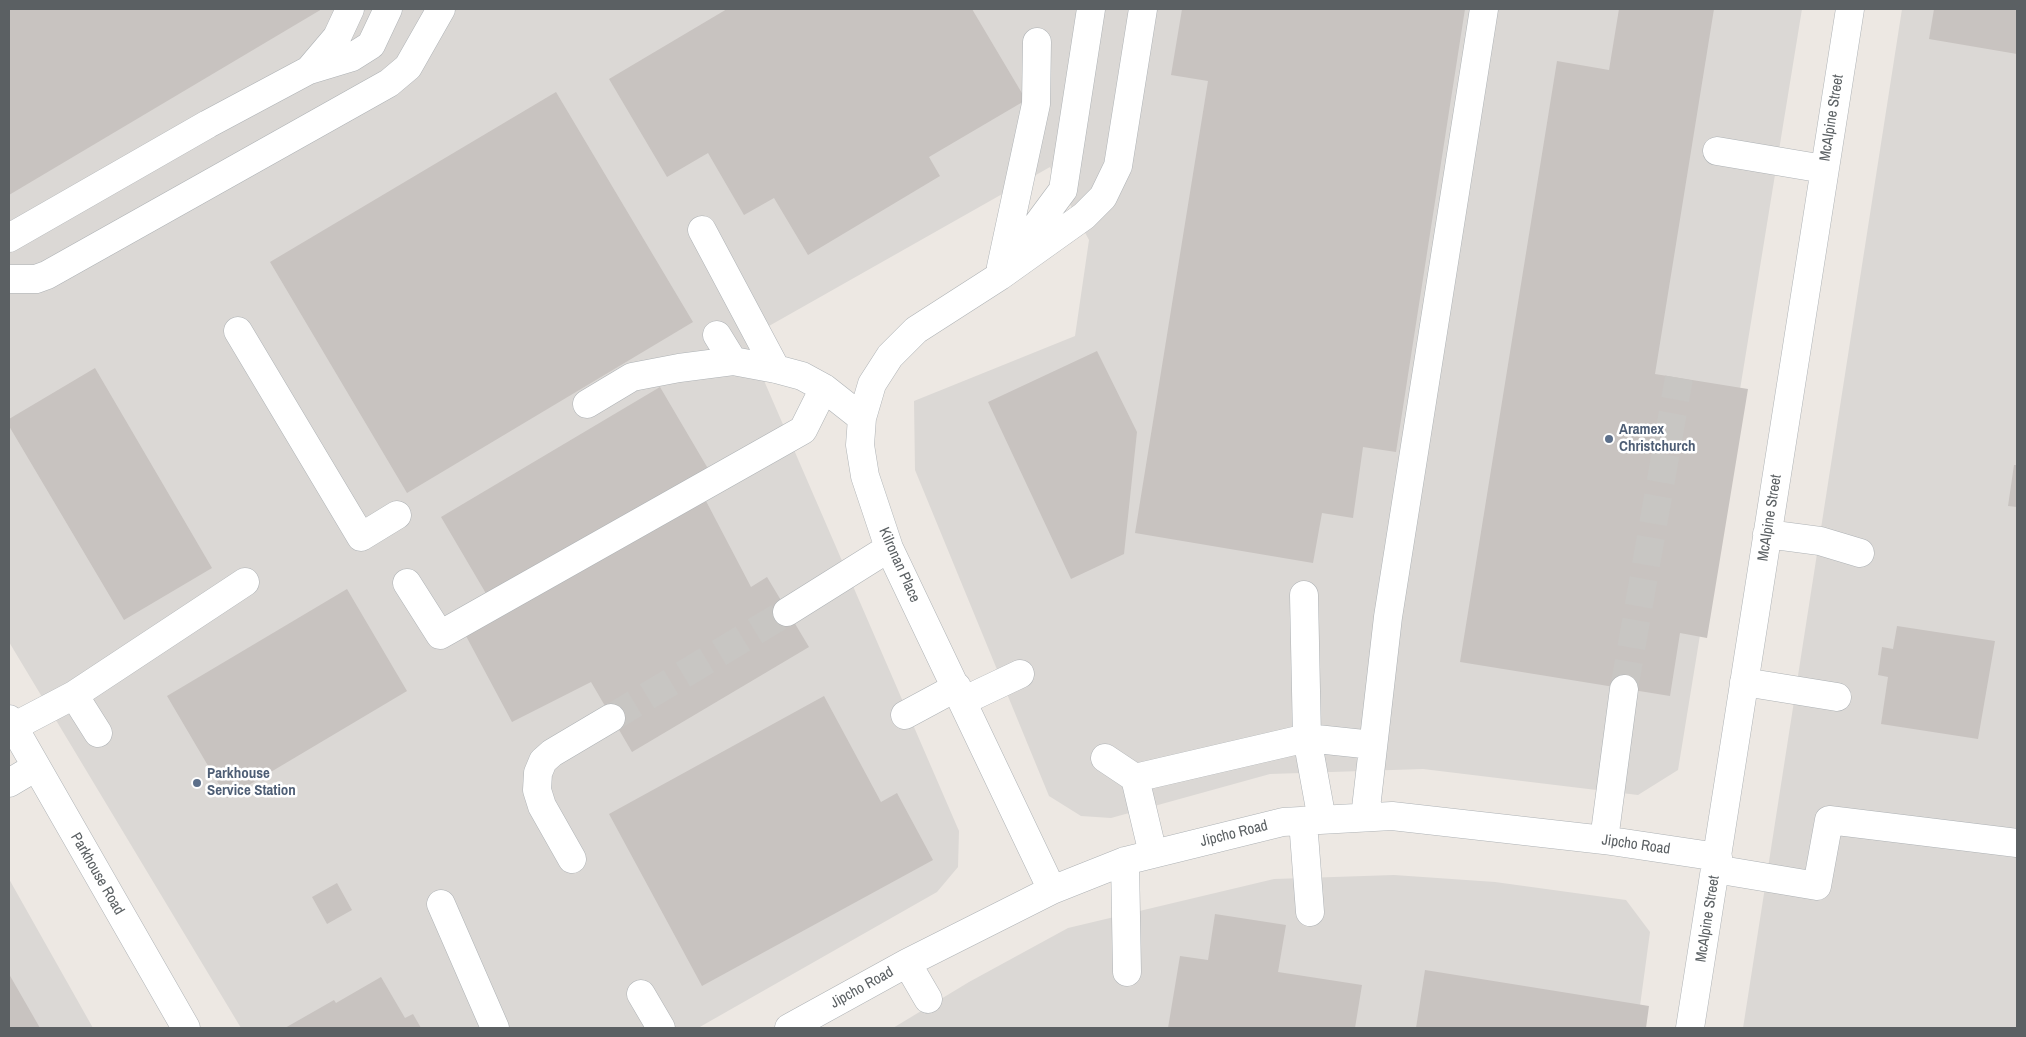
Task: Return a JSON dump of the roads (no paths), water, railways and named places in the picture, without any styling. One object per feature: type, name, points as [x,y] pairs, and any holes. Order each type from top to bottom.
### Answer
[{"type":"street","points":[[309,70],[336,37],[350,9]]},
{"type":"street","points":[[9,238],[208,124],[309,70],[352,57],[371,44],[388,9]]},
{"type":"street","points":[[9,279],[36,279],[47,275],[389,83],[408,67],[441,9]]},
{"type":"street","points":[[1000,276],[1062,190],[1091,9]]},
{"type":"street","name":"Kilronan Place","points":[[1052,890],[890,548],[865,476],[860,445],[862,418],[872,384],[890,356],[916,330],[1000,276],[1084,216],[1103,196],[1118,166],[1143,9]]},
{"type":"street","points":[[1365,817],[1388,617],[1484,9]]},
{"type":"street","name":"McAlpine Street","points":[[1690,1028],[1850,9]]},
{"type":"street","points":[[1000,276],[1036,104],[1037,42]]},
{"type":"street","points":[[1717,151],[1824,169]]},
{"type":"street","points":[[702,230],[776,369]]},
{"type":"street","points":[[238,331],[361,537],[397,515]]},
{"type":"street","points":[[717,335],[733,361]]},
{"type":"street","points":[[587,404],[632,377],[679,368],[733,361],[802,376],[824,388],[862,418]]},
{"type":"street","points":[[407,583],[440,635],[802,430],[824,388]]},
{"type":"street","points":[[1767,534],[1820,541],[1860,553]]},
{"type":"street","points":[[787,612],[890,548]]},
{"type":"street","points":[[11,723],[74,695],[245,582]]},
{"type":"street","points":[[1304,595],[1307,738],[1312,820],[1310,912]]},
{"type":"street","points":[[905,715],[1020,674]]},
{"type":"street","points":[[1744,682],[1837,697]]},
{"type":"street","points":[[1604,840],[1624,689]]},
{"type":"street","points":[[74,695],[98,733]]},
{"type":"street","points":[[572,858],[542,806],[536,790],[538,773],[543,762],[552,753],[611,718]]},
{"type":"street","name":"Parkhouse Road","points":[[11,723],[186,1028]]},
{"type":"street","points":[[1135,778],[1307,738],[1373,745]]},
{"type":"street","points":[[1105,758],[1135,778],[1153,854]]},
{"type":"street","points":[[9,784],[36,767]]},
{"type":"street","name":"Jipcho Road","points":[[789,1028],[907,964],[1052,890],[1125,861],[1283,822],[1392,816],[1604,840],[1817,886],[1829,820],[2017,843]]},
{"type":"street","points":[[1125,861],[1128,972]]},
{"type":"street","points":[[441,904],[495,1028]]},
{"type":"street","points":[[907,964],[928,999]]},
{"type":"street","points":[[641,994],[661,1028]]},
{"type":"tunnel","points":[[1624,689],[1679,378]]},
{"type":"tunnel","points":[[611,718],[787,612]]},
{"type":"place","name":"Aramex Christchurch","points":[[1609,439]]},
{"type":"place","name":"Parkhouse Service Station","points":[[197,783]]}]
